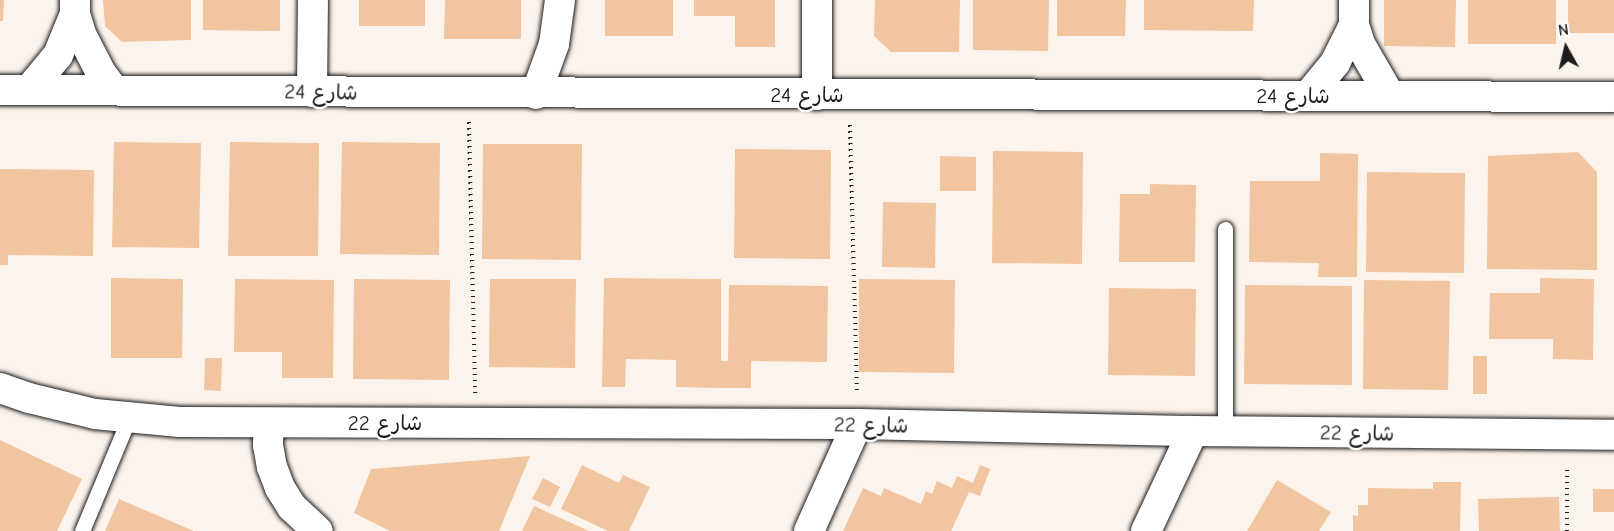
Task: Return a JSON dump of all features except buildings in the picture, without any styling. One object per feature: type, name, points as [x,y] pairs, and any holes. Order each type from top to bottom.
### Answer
[{"type":"street","points":[[312,92],[313,0]]},
{"type":"street","points":[[536,94],[554,44],[560,0]]},
{"type":"street","points":[[817,0],[817,95]]},
{"type":"street","points":[[75,7],[90,55],[114,90]]},
{"type":"street","points":[[14,90],[58,55],[75,7]]},
{"type":"street","points":[[1308,96],[1335,63],[1354,13]]},
{"type":"street","points":[[1354,13],[1369,62],[1390,96]]},
{"type":"street","name":"شارع 24","points":[[14,90],[850,96],[1614,97]]},
{"type":"street","name":"شارع 22","points":[[0,388],[62,407],[129,418],[180,422],[858,424],[1225,432],[1614,435]]},
{"type":"street","points":[[269,423],[268,446],[272,467],[280,488],[292,507],[318,531]]},
{"type":"street","points":[[809,531],[858,424]]},
{"type":"street","points":[[1146,531],[1193,431]]},
{"type":"lane","points":[[1225,229],[1225,432]]},
{"type":"lane","points":[[82,531],[129,418]]},
{"type":"path","points":[[468,94],[475,423]]},
{"type":"path","points":[[850,96],[858,424]]},
{"type":"path","points":[[1567,435],[1567,531]]}]
